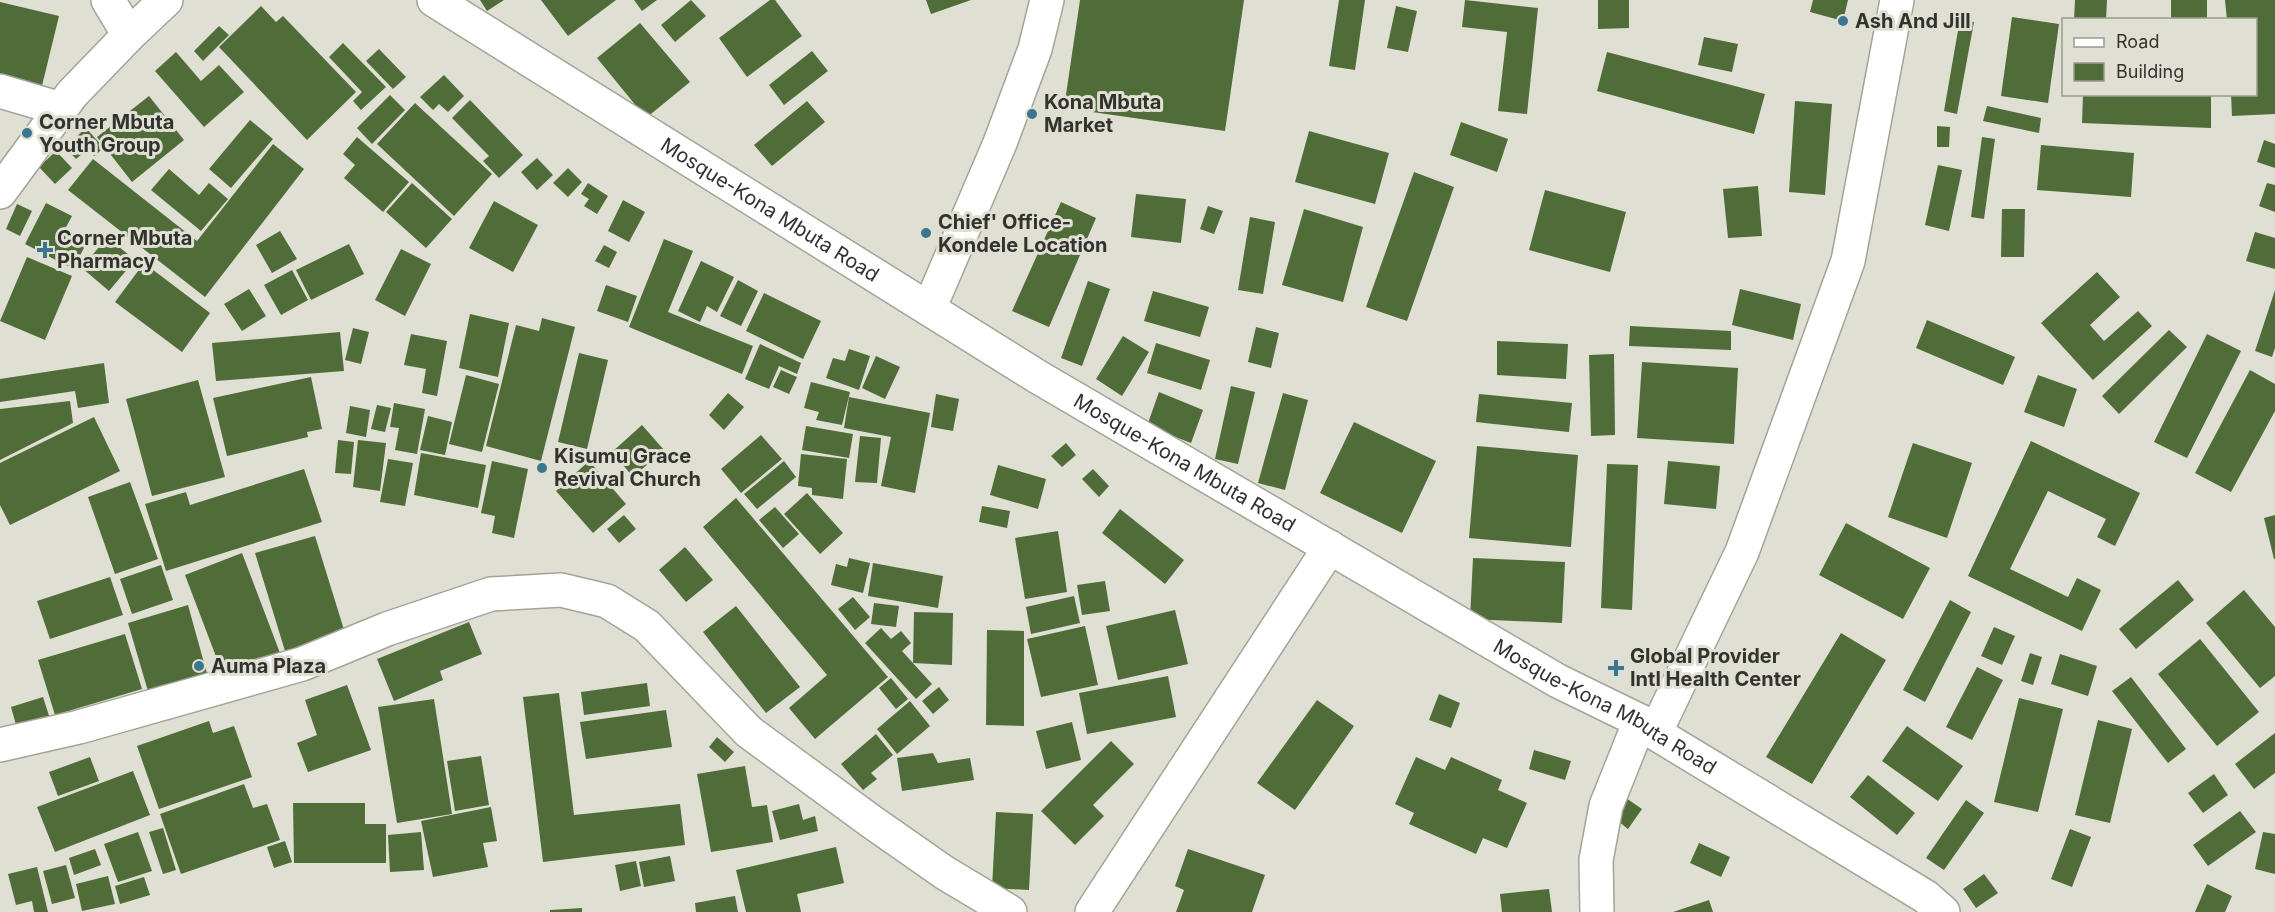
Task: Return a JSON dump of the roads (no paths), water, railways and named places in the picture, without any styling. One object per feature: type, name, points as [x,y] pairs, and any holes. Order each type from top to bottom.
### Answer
[{"type":"street","points":[[108,0],[129,35]]},
{"type":"street","points":[[0,192],[72,93],[166,0]]},
{"type":"street","name":"Mosque-Kona Mbuta Road","points":[[434,0],[1038,377],[1558,681],[1647,727],[1926,897],[1943,912]]},
{"type":"street","points":[[929,309],[1000,143],[1035,49],[1047,0]]},
{"type":"street","points":[[1597,912],[1596,860],[1606,806],[1742,552],[1848,261],[1897,0]]},
{"type":"street","points":[[0,91],[61,109]]},
{"type":"street","points":[[1092,912],[1330,547]]},
{"type":"street","points":[[0,745],[90,724],[302,664],[387,629],[491,594],[561,590],[607,601],[647,626],[749,732],[945,873],[1010,912]]},
{"type":"place","name":"Ash And Jill","points":[[1843,21]]},
{"type":"place","name":"Kona Mbuta Market","points":[[1032,114]]},
{"type":"place","name":"Corner Mbuta Youth Group","points":[[27,133]]},
{"type":"place","name":"Chief' Office- Kondele Location","points":[[926,233]]},
{"type":"place","name":"Corner Mbuta Pharmacy","points":[[45,250]]},
{"type":"place","name":"Kisumu Grace Revival Church","points":[[542,468]]},
{"type":"place","name":"Auma Plaza","points":[[199,666]]},
{"type":"place","name":"Global Provider Intl Health Center","points":[[1616,668]]}]
